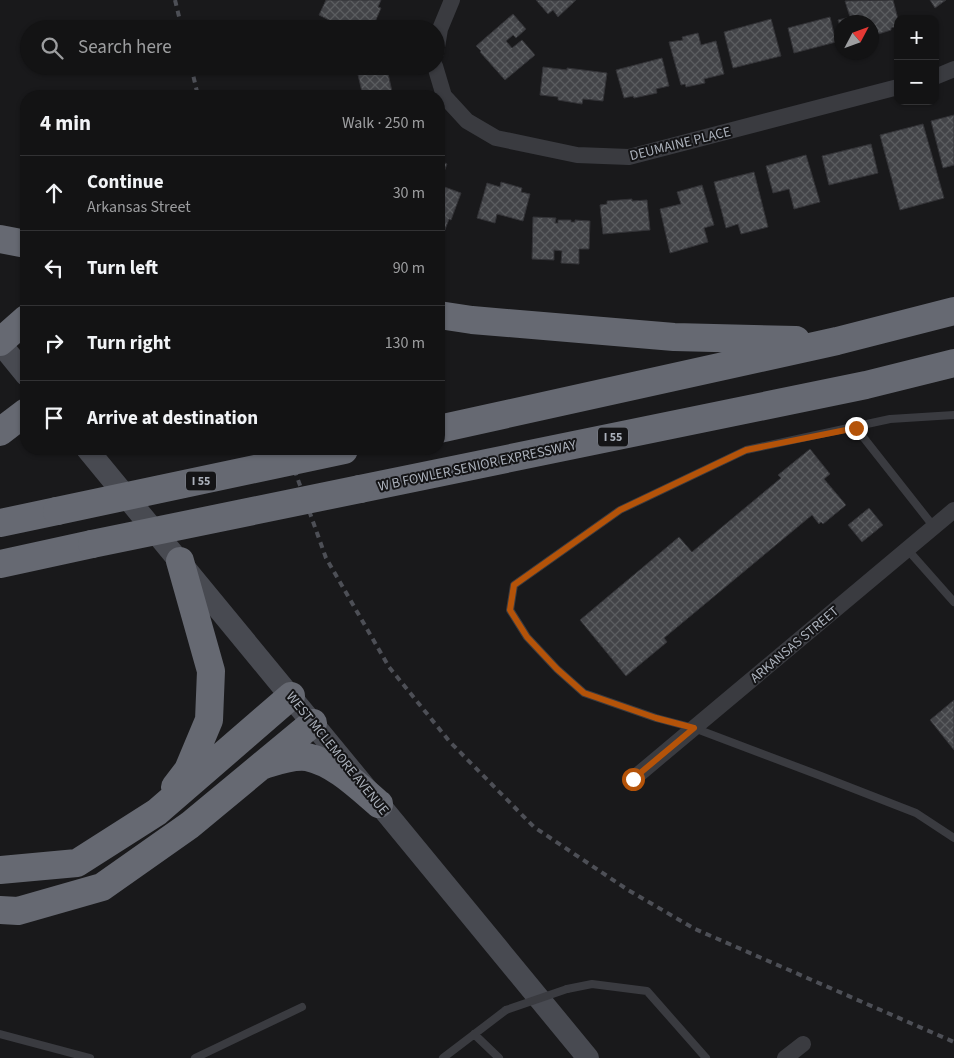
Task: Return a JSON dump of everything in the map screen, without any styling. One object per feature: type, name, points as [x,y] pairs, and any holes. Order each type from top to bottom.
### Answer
[{"type":"highway","points":[[0,239],[20,243]]},
{"type":"highway","points":[[445,428],[837,341],[954,311]]},
{"type":"highway","points":[[445,316],[472,320],[674,337],[837,341]]},
{"type":"highway","points":[[0,342],[20,324]]},
{"type":"highway","name":"W B FOWLER SENIOR EXPRESSWAY","points":[[0,564],[866,385],[954,364]]},
{"type":"highway","points":[[0,432],[20,417]]},
{"type":"highway","name":"I 55","points":[[0,523],[319,455]]},
{"type":"highway","points":[[0,581],[43,555]]},
{"type":"highway","points":[[157,812],[188,770],[209,720],[211,671],[180,561]]},
{"type":"highway","points":[[0,870],[77,863],[157,812],[291,696]]},
{"type":"highway","points":[[0,910],[18,911],[102,887],[190,825],[313,723]]},
{"type":"highway","points":[[260,766],[284,759],[306,757],[334,768],[353,781],[379,804]]},
{"type":"main road","points":[[0,342],[20,367]]},
{"type":"main road","name":"WEST MCLEMORE AVENUE","points":[[93,455],[588,1058]]},
{"type":"street","points":[[444,20],[452,0]]},
{"type":"street","points":[[939,75],[954,69]]},
{"type":"street","name":"DEUMAINE PLACE","points":[[438,75],[442,90]]},
{"type":"street","name":"DEUMAINE PLACE","points":[[445,97],[467,121],[496,138],[577,155],[629,157],[894,88]]},
{"type":"street","name":"ARKANSAS STREET","points":[[633,779],[954,510]]},
{"type":"street","points":[[786,1058],[802,1044]]},
{"type":"lane","points":[[954,415],[890,419],[856,428],[746,450],[620,510],[514,585],[510,610],[527,637],[557,669],[584,693],[656,718],[694,728],[916,813],[954,838]]},
{"type":"lane","points":[[856,428],[934,527]]},
{"type":"lane","points":[[908,549],[954,602]]},
{"type":"lane","points":[[443,1058],[506,1010],[567,989],[592,984],[647,991],[706,1058]]},
{"type":"lane","points":[[195,1058],[302,1007]]},
{"type":"lane","points":[[0,1034],[90,1058]]},
{"type":"lane","points":[[474,1034],[499,1058]]},
{"type":"building","points":[[326,0],[381,0],[378,7],[381,8],[376,20],[329,20],[319,15]]},
{"type":"building","points":[[536,0],[576,0],[558,17],[553,10],[548,14]]},
{"type":"building","points":[[893,0],[897,15],[894,15],[894,27],[879,34],[879,15],[849,15],[845,1]]},
{"type":"building","points":[[930,0],[946,0],[935,8]]},
{"type":"building","points":[[513,14],[526,29],[516,38],[513,35],[506,41],[512,48],[522,40],[535,55],[505,80],[476,46]]},
{"type":"building","points":[[830,17],[834,43],[794,53],[788,28]]},
{"type":"building","points":[[771,19],[781,56],[733,68],[724,32]]},
{"type":"building","points":[[698,33],[701,45],[716,41],[724,74],[704,79],[705,83],[686,87],[685,84],[681,85],[669,42],[683,40],[682,37]]},
{"type":"building","points":[[662,58],[669,86],[656,89],[657,93],[624,98],[616,70]]},
{"type":"building","points":[[543,67],[607,73],[603,101],[583,99],[582,104],[558,100],[558,97],[540,95]]},
{"type":"building","points":[[358,75],[388,75],[392,90],[362,90]]},
{"type":"building","points":[[954,115],[954,165],[943,168],[931,121]]},
{"type":"building","points":[[923,124],[944,198],[900,210],[880,135]]},
{"type":"building","points":[[871,144],[878,173],[829,185],[822,156]]},
{"type":"building","points":[[806,155],[820,202],[794,209],[789,189],[773,193],[766,166]]},
{"type":"building","points":[[754,172],[768,227],[741,234],[738,224],[726,228],[714,182]]},
{"type":"building","points":[[501,182],[522,188],[521,192],[530,194],[523,221],[497,214],[495,223],[477,218],[487,183],[500,187]]},
{"type":"building","points":[[702,185],[714,225],[704,228],[708,242],[670,253],[660,209],[681,204],[677,192]]},
{"type":"building","points":[[445,187],[461,193],[451,220],[449,219],[445,230]]},
{"type":"building","points":[[632,199],[632,201],[647,200],[650,230],[603,234],[600,205],[607,204],[607,201]]},
{"type":"building","points":[[533,217],[556,218],[555,223],[558,223],[558,220],[571,220],[571,222],[575,222],[575,220],[590,221],[589,249],[579,249],[579,264],[561,263],[562,251],[554,250],[554,260],[532,259]]},
{"type":"building","points":[[810,449],[830,474],[824,479],[846,505],[823,524],[821,522],[819,524],[812,515],[664,638],[667,642],[626,676],[580,620],[679,537],[692,552],[781,478],[778,475]]},
{"type":"building","points":[[869,508],[883,525],[862,542],[848,525]]},
{"type":"building","points":[[954,700],[954,750],[930,720]]},
{"type":"railway","points":[[175,0],[180,20]]},
{"type":"railway","points":[[193,75],[197,90]]},
{"type":"railway","points":[[289,455],[326,558],[389,667],[450,742],[534,827],[628,890],[695,929],[954,1042]]},
{"type":"route","points":[[633,779],[694,728],[656,718],[584,693],[557,669],[527,637],[510,610],[514,585],[620,510],[746,450],[856,428]]}]
